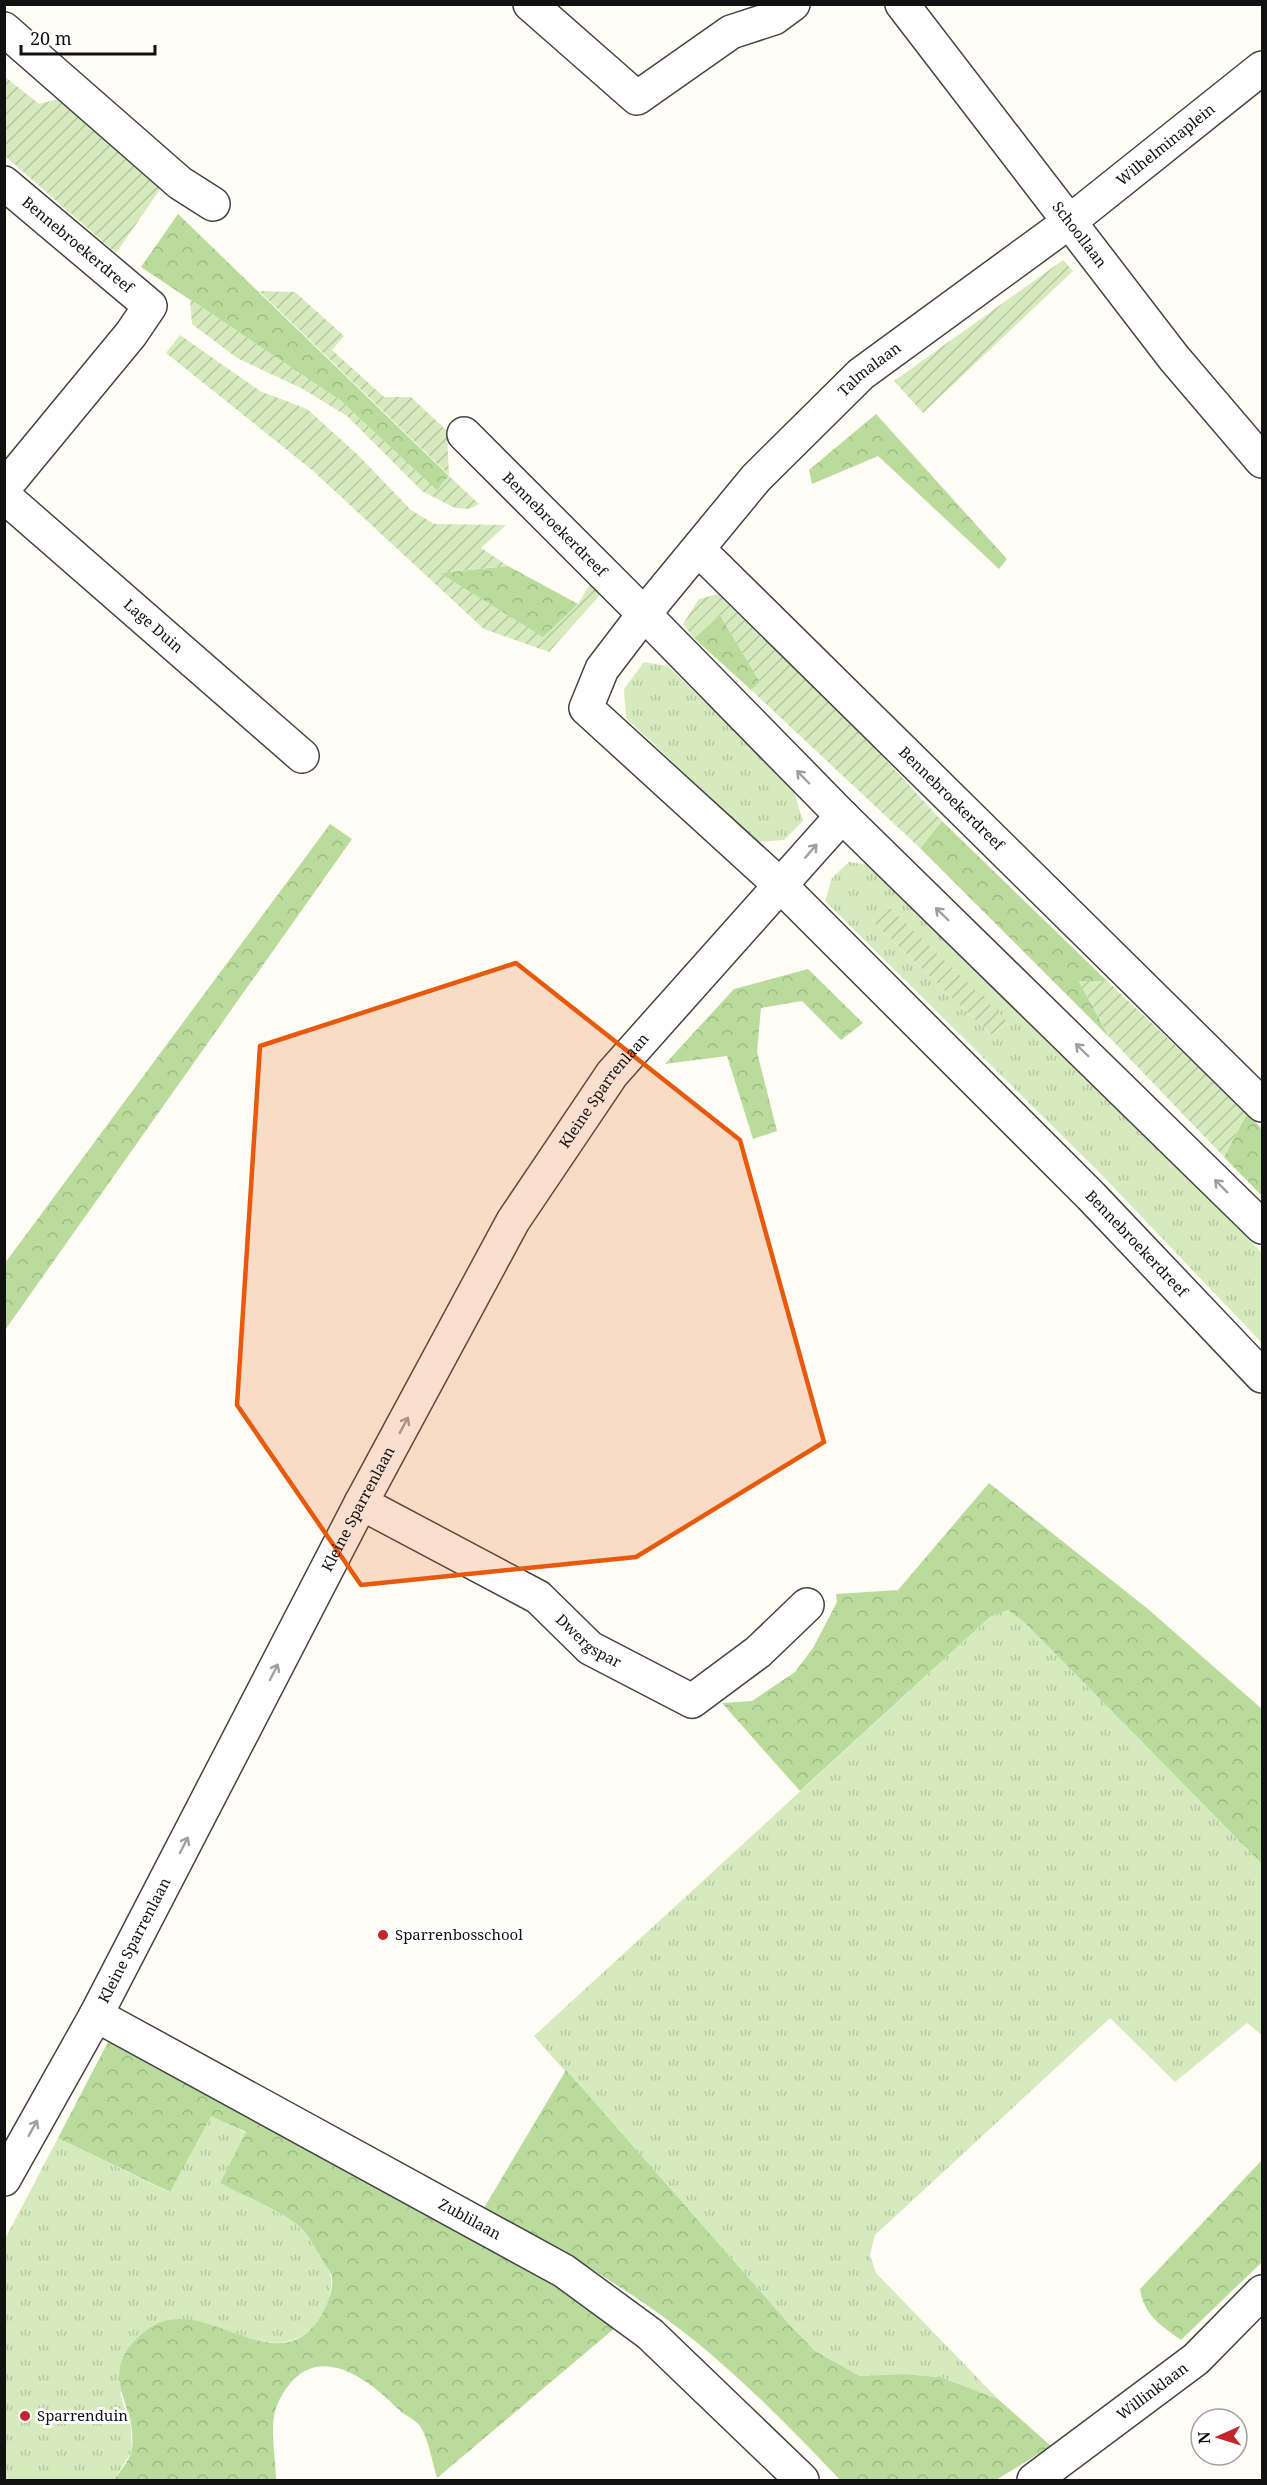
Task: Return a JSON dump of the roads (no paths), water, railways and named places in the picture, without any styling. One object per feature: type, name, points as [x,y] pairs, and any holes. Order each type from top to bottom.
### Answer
[{"type":"street","points":[[530,4],[637,98],[731,32],[774,18],[793,4]]},
{"type":"street","name":"Schoollaan","points":[[902,4],[1174,358],[1263,461]]},
{"type":"street","points":[[4,28],[180,183],[213,204]]},
{"type":"street","name":"Wilhelminaplein","points":[[1069,222],[1263,68]]},
{"type":"street","name":"Bennebroekerdreef","points":[[4,183],[150,306],[131,334],[4,488]]},
{"type":"street","name":"Talmalaan","points":[[699,550],[756,478],[861,374],[1069,222]]},
{"type":"street","name":"Bennebroekerdreef","points":[[464,434],[842,816],[1263,1227]]},
{"type":"street","name":"Lage Duin","points":[[4,496],[302,756]]},
{"type":"street","name":"Bennebroekerdreef","points":[[1263,1105],[699,550],[644,614],[602,669],[586,708],[781,886],[1091,1196],[1263,1376]]},
{"type":"street","points":[[781,886],[842,816]]},
{"type":"street","name":"Kleine Sparrenlaan","points":[[4,2179],[96,2015],[362,1503],[513,1221],[612,1074],[781,886]]},
{"type":"street","name":"Dwergspar","points":[[362,1503],[538,1597],[590,1648],[692,1701],[758,1652],[807,1605]]},
{"type":"street","name":"Zublilaan","points":[[96,2015],[564,2271],[650,2334],[801,2481]]},
{"type":"street","name":"Willinklaan","points":[[1034,2481],[1196,2359],[1263,2292]]},
{"type":"place","name":"Sparrenbosschool","points":[[383,1935]]},
{"type":"place","name":"Sparrenduin","points":[[25,2416]]}]
